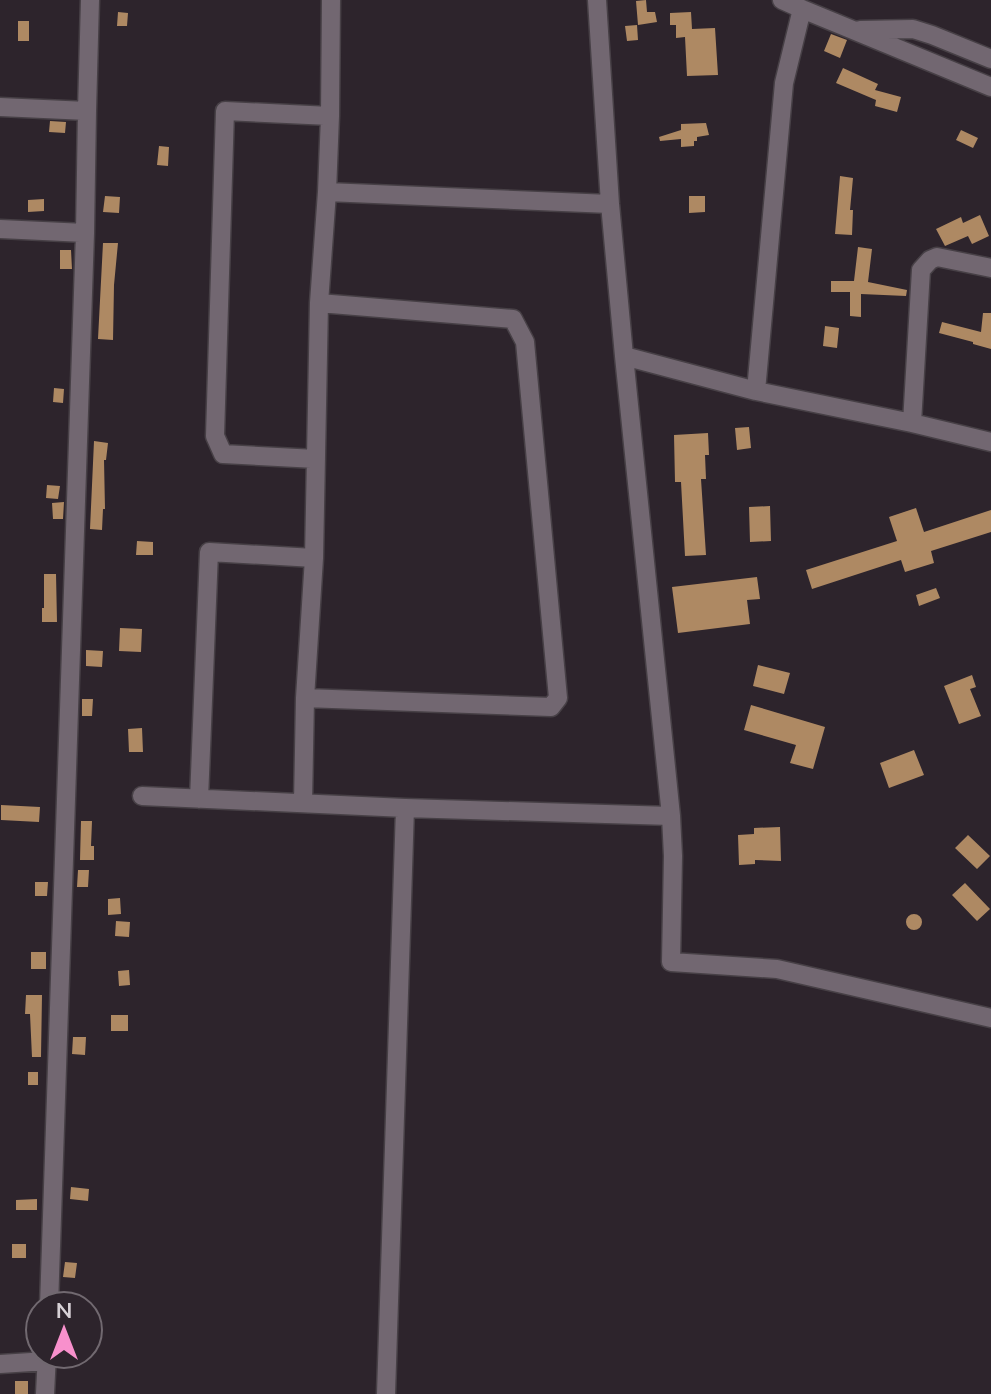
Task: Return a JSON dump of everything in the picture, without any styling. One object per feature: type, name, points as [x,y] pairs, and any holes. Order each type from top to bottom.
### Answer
[{"type":"street","points":[[50,1290],[90,0]]},
{"type":"street","points":[[303,803],[305,698],[314,558],[319,303],[330,116],[331,0]]},
{"type":"street","points":[[597,0],[610,204],[671,816],[671,962],[777,969],[991,1018]]},
{"type":"street","points":[[782,0],[991,87]]},
{"type":"street","points":[[756,391],[784,83],[802,9]]},
{"type":"street","points":[[854,30],[913,29],[991,59]]},
{"type":"street","points":[[0,107],[87,111]]},
{"type":"street","points":[[316,459],[223,454],[215,436],[225,111],[330,116]]},
{"type":"street","points":[[327,192],[610,204]]},
{"type":"street","points":[[0,229],[85,233]]},
{"type":"street","points":[[912,423],[921,270],[937,257],[991,268]]},
{"type":"street","points":[[305,698],[551,707],[558,698],[525,342],[513,319],[319,303]]},
{"type":"street","points":[[624,356],[756,391],[991,442]]},
{"type":"street","points":[[199,799],[209,552],[314,558]]},
{"type":"street","points":[[142,796],[671,816]]},
{"type":"street","points":[[386,1394],[405,808]]},
{"type":"street","points":[[0,1364],[24,1360]]},
{"type":"street","points":[[45,1394],[46,1370]]},
{"type":"building","points":[[646,0],[647,12],[655,12],[657,22],[638,25],[636,1]]},
{"type":"building","points":[[118,12],[128,13],[127,26],[117,26]]},
{"type":"building","points":[[691,12],[692,29],[715,28],[718,75],[687,76],[685,37],[676,38],[676,25],[670,25],[670,13]]},
{"type":"building","points":[[18,21],[29,21],[29,41],[18,41]]},
{"type":"building","points":[[637,25],[638,40],[627,41],[625,26]]},
{"type":"building","points":[[831,34],[847,40],[840,58],[824,51]]},
{"type":"building","points":[[843,68],[878,84],[875,90],[901,97],[897,112],[875,106],[876,100],[836,83]]},
{"type":"building","points":[[50,121],[66,122],[65,133],[49,132]]},
{"type":"building","points":[[706,123],[709,135],[697,137],[694,146],[681,147],[681,139],[660,141],[659,137],[681,130],[681,124]]},
{"type":"building","points":[[961,130],[978,138],[973,148],[956,140]]},
{"type":"building","points":[[159,146],[169,147],[168,166],[157,165]]},
{"type":"building","points":[[840,176],[853,178],[850,210],[853,210],[852,235],[835,234]]},
{"type":"building","points":[[105,196],[120,197],[119,213],[103,212]]},
{"type":"building","points":[[689,196],[705,196],[705,212],[689,213]]},
{"type":"building","points":[[44,199],[44,211],[28,212],[28,200]]},
{"type":"building","points":[[980,215],[989,236],[972,244],[968,236],[945,246],[936,229],[961,217],[963,223]]},
{"type":"building","points":[[103,243],[118,243],[113,340],[98,339]]},
{"type":"building","points":[[858,247],[872,249],[868,282],[907,290],[906,296],[861,294],[861,317],[850,316],[850,292],[831,292],[831,281],[854,281]]},
{"type":"building","points":[[60,250],[71,250],[72,269],[60,269]]},
{"type":"building","points":[[983,313],[991,313],[991,349],[939,333],[942,322],[981,332]]},
{"type":"building","points":[[825,326],[839,328],[837,348],[823,346]]},
{"type":"building","points":[[54,388],[64,389],[63,403],[53,402]]},
{"type":"building","points":[[749,427],[751,448],[737,450],[735,428]]},
{"type":"building","points":[[708,433],[706,479],[701,479],[706,555],[685,556],[681,482],[675,482],[674,435]]},
{"type":"building","points":[[94,441],[108,443],[104,460],[102,530],[90,529]]},
{"type":"building","points":[[47,485],[60,486],[58,499],[46,498]]},
{"type":"building","points":[[64,502],[63,519],[53,519],[52,503]]},
{"type":"building","points":[[770,506],[771,541],[750,542],[749,507]]},
{"type":"building","points":[[916,508],[924,532],[991,510],[991,532],[931,551],[934,563],[905,572],[901,560],[812,589],[806,570],[897,541],[889,517]]},
{"type":"building","points":[[137,541],[153,542],[153,555],[136,555]]},
{"type":"building","points":[[44,574],[56,574],[57,622],[42,622]]},
{"type":"building","points":[[757,577],[760,599],[747,600],[750,624],[678,633],[672,587]]},
{"type":"building","points":[[936,588],[940,598],[919,606],[916,595]]},
{"type":"building","points":[[120,628],[142,629],[141,652],[119,651]]},
{"type":"building","points":[[86,650],[103,651],[102,667],[86,666]]},
{"type":"building","points":[[758,665],[790,673],[784,694],[753,686]]},
{"type":"building","points":[[972,675],[976,687],[970,689],[981,716],[959,724],[944,686]]},
{"type":"building","points":[[82,699],[93,699],[92,716],[82,716]]},
{"type":"building","points":[[751,705],[825,727],[813,769],[790,763],[796,745],[744,730]]},
{"type":"building","points":[[142,728],[143,752],[129,752],[128,729]]},
{"type":"building","points":[[914,750],[924,775],[889,788],[880,763]]},
{"type":"building","points":[[1,805],[40,807],[39,822],[1,820]]},
{"type":"building","points":[[81,821],[92,821],[94,860],[80,860]]},
{"type":"building","points":[[780,827],[781,861],[755,860],[755,864],[739,865],[738,835],[754,834],[754,828]]},
{"type":"building","points":[[968,835],[990,856],[977,869],[955,848]]},
{"type":"building","points":[[78,870],[89,870],[88,887],[77,887]]},
{"type":"building","points":[[35,882],[48,882],[47,896],[35,896]]},
{"type":"building","points":[[965,883],[990,909],[977,921],[952,895]]},
{"type":"building","points":[[120,898],[121,914],[108,915],[108,899]]},
{"type":"building","points":[[914,914],[920,916],[920,928],[914,930],[908,928],[906,922],[908,916]]},
{"type":"building","points":[[116,921],[130,922],[129,937],[115,936]]},
{"type":"building","points":[[31,952],[46,952],[46,969],[31,969]]},
{"type":"building","points":[[129,970],[130,985],[119,986],[118,971]]},
{"type":"building","points":[[26,995],[42,995],[41,1057],[32,1057],[30,1014],[25,1014]]},
{"type":"building","points":[[111,1015],[128,1015],[128,1031],[111,1031]]},
{"type":"building","points":[[73,1037],[86,1037],[85,1055],[72,1054]]},
{"type":"building","points":[[28,1072],[38,1072],[38,1085],[28,1085]]},
{"type":"building","points":[[71,1187],[89,1189],[88,1201],[70,1199]]},
{"type":"building","points":[[37,1199],[37,1210],[16,1210],[16,1200]]},
{"type":"building","points":[[12,1244],[26,1244],[26,1258],[12,1258]]},
{"type":"building","points":[[65,1262],[77,1263],[75,1278],[63,1277]]},
{"type":"building","points":[[15,1381],[28,1381],[28,1394],[15,1394]]}]
